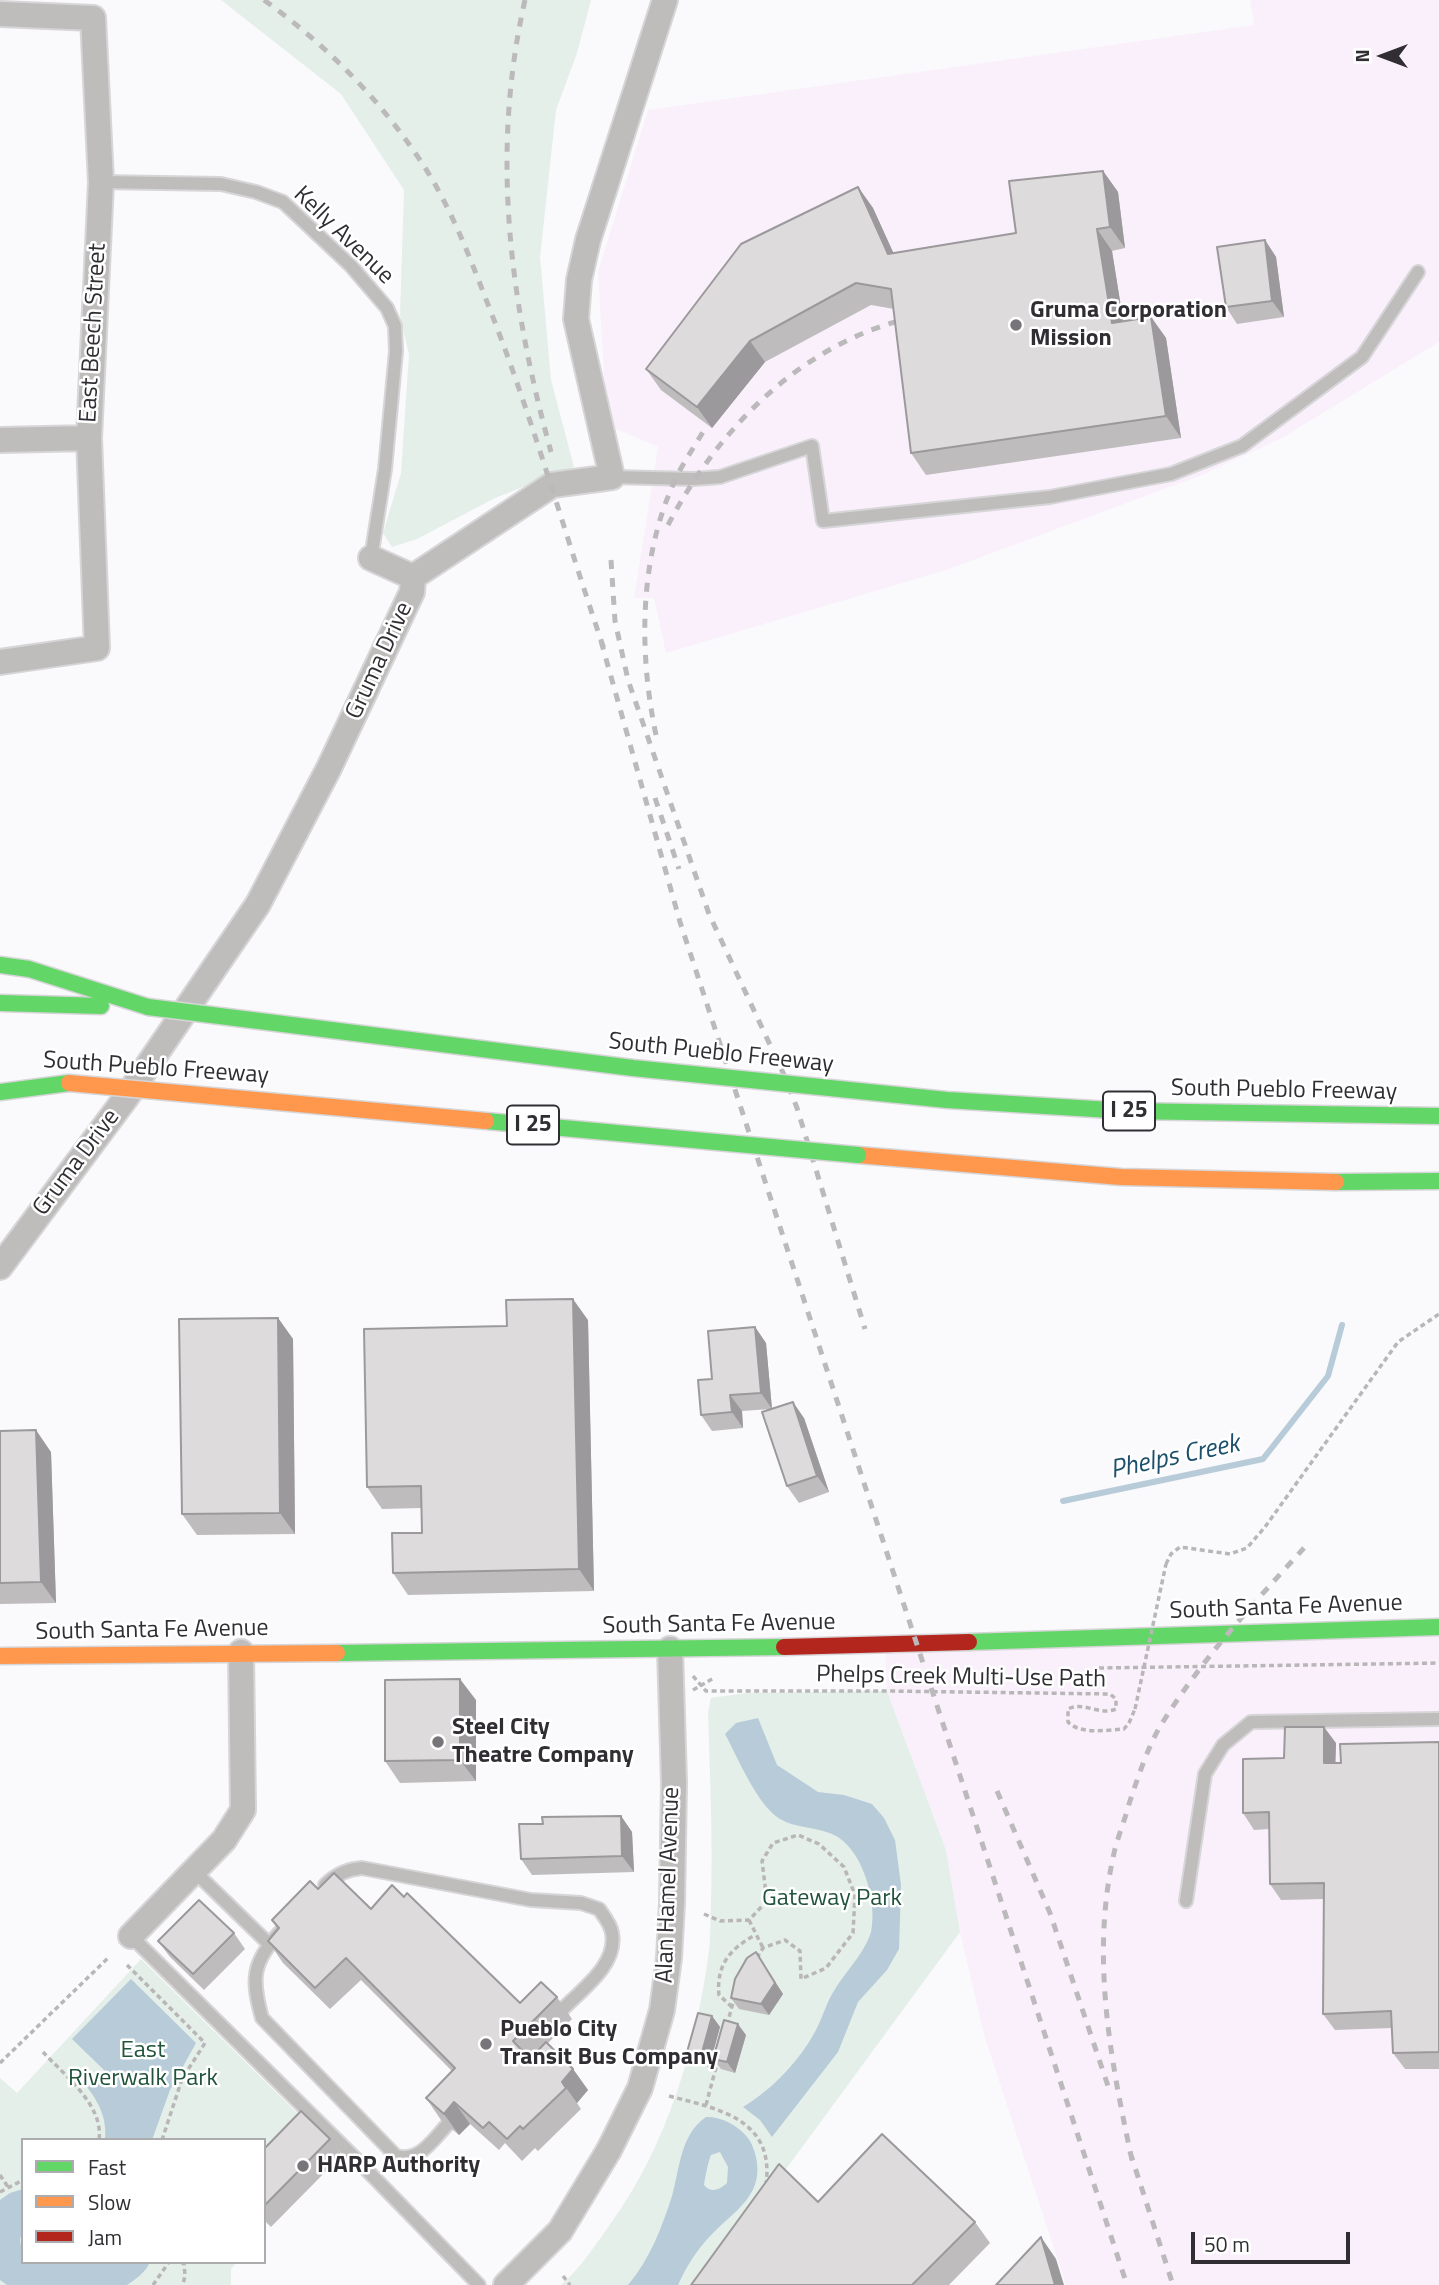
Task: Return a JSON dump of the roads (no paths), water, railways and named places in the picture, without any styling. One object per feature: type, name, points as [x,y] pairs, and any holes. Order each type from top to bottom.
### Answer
[{"type":"main road","points":[[0,965],[29,969],[148,1007]]},
{"type":"main road","name":"South Pueblo Freeway","points":[[0,1003],[148,1007],[633,1068],[947,1100],[1127,1111],[1439,1116]]},
{"type":"main road","name":"South Pueblo Freeway","points":[[0,1081],[69,1083],[1121,1177],[1370,1183],[1439,1181]]},
{"type":"main road","points":[[0,1092],[69,1083]]},
{"type":"main road","name":"South Santa Fe Avenue","points":[[0,1656],[885,1645],[1266,1630],[1439,1627]]},
{"type":"street","points":[[612,477],[576,319],[579,280],[588,240],[665,0]]},
{"type":"street","name":"East Beech Street","points":[[0,14],[93,18],[101,182],[89,438],[97,648],[0,662]]},
{"type":"street","points":[[0,440],[89,438]]},
{"type":"street","name":"Gruma Drive","points":[[0,1267],[125,1099],[258,904],[330,768],[411,592],[413,577],[552,485],[612,477]]},
{"type":"street","points":[[371,558],[413,577]]},
{"type":"street","name":"Alan Hamel Avenue","points":[[506,2285],[560,2231],[609,2150],[640,2088],[662,2010],[669,1958],[672,1903],[674,1783],[670,1649]]},
{"type":"street","points":[[131,1936],[224,1840],[243,1810],[241,1652]]},
{"type":"lane","name":"Kelly Avenue","points":[[101,182],[221,184],[283,202],[351,266],[387,308],[394,326],[396,351],[385,469],[371,558]]},
{"type":"lane","points":[[612,477],[720,477],[812,446],[822,522],[1050,497],[1171,474],[1242,446],[1362,357],[1419,272]]},
{"type":"lane","points":[[1186,1901],[1205,1774],[1223,1745],[1251,1722],[1439,1719]]},
{"type":"lane","points":[[314,1897],[332,1878],[349,1869],[362,1868],[531,1900],[581,1903],[599,1909],[612,1932],[612,1950],[606,1964],[562,2010]]},
{"type":"lane","points":[[194,1871],[269,1944]]},
{"type":"lane","points":[[287,1925],[269,1944],[256,1969],[254,1992],[262,2018],[396,2156],[405,2159],[418,2155],[447,2125]]},
{"type":"lane","points":[[131,1936],[356,2159],[478,2285]]},
{"type":"water","points":[[758,1718],[777,1765],[818,1792],[844,1795],[872,1804],[884,1818],[895,1840],[901,1885],[899,1949],[887,1970],[858,2002],[838,2052],[772,2137],[760,2120],[743,2107],[775,2083],[802,2052],[816,2030],[831,1996],[865,1947],[873,1920],[870,1891],[852,1850],[843,1840],[832,1834],[780,1819],[764,1803],[749,1780],[725,1734],[736,1723]]},
{"type":"water","points":[[131,1979],[196,2043],[170,2090],[153,2138],[105,2138],[102,2112],[87,2087],[104,2070],[72,2039]]},
{"type":"water","points":[[706,2117],[718,2118],[744,2133],[756,2157],[755,2185],[745,2202],[698,2251],[678,2285],[628,2285],[649,2254],[659,2231],[672,2196],[682,2153],[697,2124]],"holes":[[[720,2152],[728,2167],[725,2185],[713,2190],[704,2185],[711,2155]]]},
{"type":"water","points":[[21,2190],[21,2264],[149,2264],[148,2266],[127,2285],[7,2285],[0,2280],[0,2200]]},
{"type":"waterway","name":"Phelps Creek","points":[[1063,1501],[1263,1459],[1328,1376],[1342,1325]]},
{"type":"railway","points":[[264,0],[309,35],[370,95],[406,139],[442,197],[505,349],[604,649]]},
{"type":"railway","points":[[525,0],[514,57],[509,114],[509,228],[525,340],[551,452]]},
{"type":"railway","points":[[668,525],[710,457],[764,398],[795,372],[828,351],[864,333],[902,320]]},
{"type":"railway","points":[[656,735],[646,669],[649,568],[666,502],[679,472],[704,430]]},
{"type":"railway","points":[[611,560],[615,621],[628,680],[709,914],[797,1108],[865,1329]]},
{"type":"railway","points":[[601,641],[680,922],[1127,2285]]},
{"type":"railway","points":[[655,798],[679,869]]},
{"type":"railway","points":[[1132,2160],[1110,2044],[1106,2005],[1104,1927],[1115,1849],[1143,1763],[1161,1725],[1210,1655],[1304,1548]]},
{"type":"railway","points":[[997,1791],[1050,1913],[1108,2086]]},
{"type":"railway","points":[[1130,2152],[1173,2285]]},
{"type":"place","name":"Gruma Corporation Mission","points":[[1016,325]]},
{"type":"place","name":"Steel City Theatre Company","points":[[438,1742]]},
{"type":"place","name":"Pueblo City Transit Bus Company","points":[[486,2044]]},
{"type":"place","name":"HARP Authority","points":[[303,2166]]},
{"type":"park label","name":"Gateway Park","points":[[832,1899]]},
{"type":"park label","name":"East Riverwalk Park","points":[[143,2065]]}]
